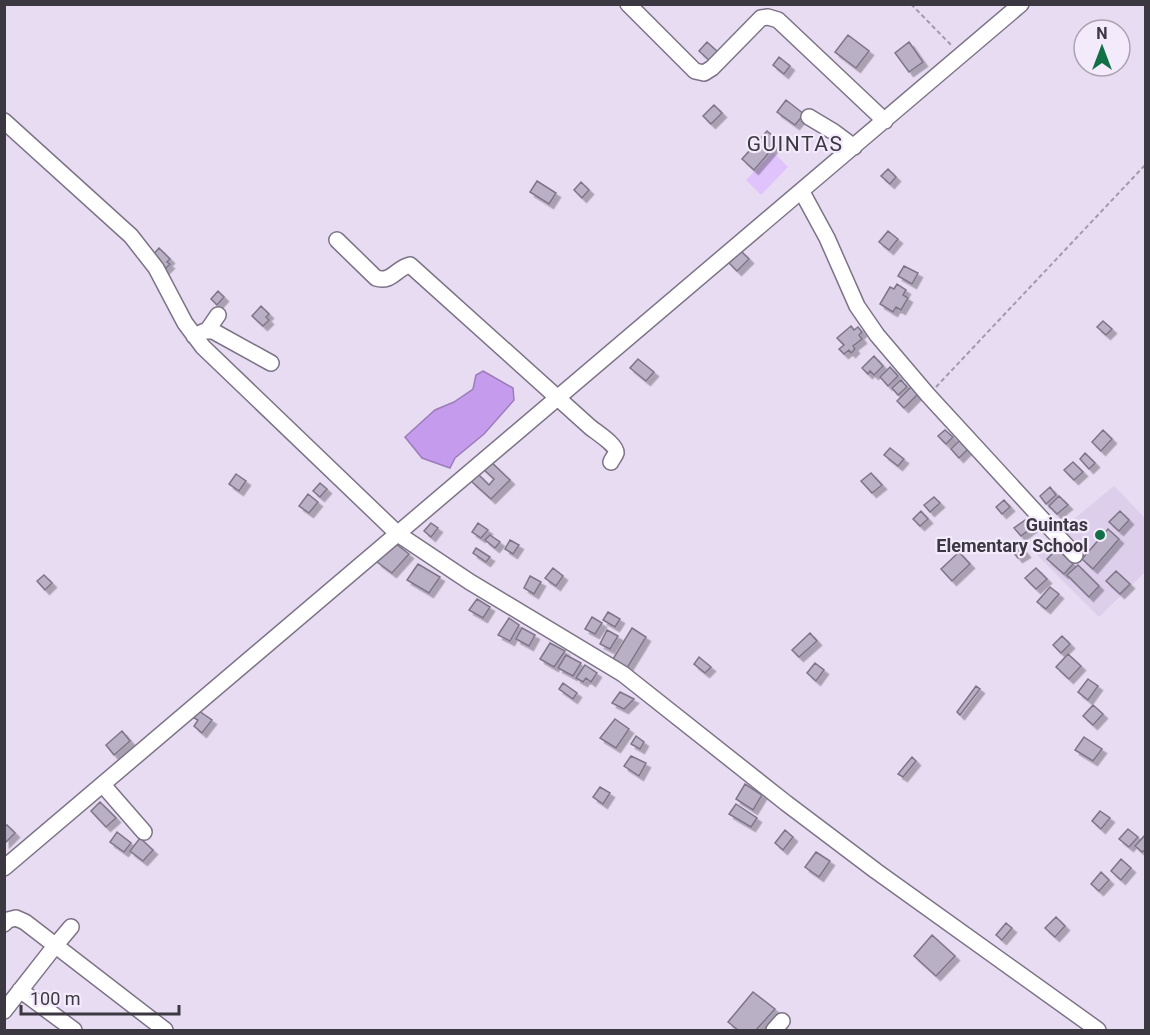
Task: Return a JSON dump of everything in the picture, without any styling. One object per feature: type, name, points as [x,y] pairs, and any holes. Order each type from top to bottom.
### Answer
[{"type":"street","points":[[628,4],[695,71],[704,73],[712,68],[761,18],[768,17],[778,20],[885,121]]},
{"type":"street","points":[[4,868],[1021,4]]},
{"type":"street","points":[[809,117],[854,147]]},
{"type":"street","points":[[4,122],[131,236],[156,268],[185,323],[201,333],[213,331],[218,333],[271,363]]},
{"type":"street","points":[[802,192],[827,238],[857,306],[877,335],[928,395],[1075,555]]},
{"type":"street","points":[[337,240],[376,278],[383,280],[391,278],[403,266],[410,265],[614,447],[616,453],[611,462]]},
{"type":"street","points":[[201,333],[218,315]]},
{"type":"street","points":[[201,333],[203,347],[398,534],[470,582],[623,674],[813,824],[1098,1030]]},
{"type":"street","points":[[103,785],[144,832]]},
{"type":"street","points":[[4,924],[16,918],[25,922],[165,1030]]},
{"type":"street","points":[[4,1011],[71,927]]},
{"type":"street","points":[[20,990],[74,1030]]},
{"type":"path","points":[[911,4],[961,55]]},
{"type":"path","points":[[928,395],[1146,164]]},
{"type":"shaded area","points":[[773,152],[788,167],[761,195],[746,180]]},
{"type":"shaded area","points":[[483,371],[513,388],[514,400],[484,434],[455,458],[450,468],[422,458],[405,437],[435,410],[454,402],[473,389],[476,375]]},
{"type":"shaded area","name":"Guintas Elementary School","points":[[1114,486],[1145,518],[1145,572],[1099,617],[1034,552]]},
{"type":"building","points":[[848,35],[869,51],[856,68],[835,52]]},
{"type":"building","points":[[707,42],[719,53],[711,62],[699,51]]},
{"type":"building","points":[[909,42],[923,62],[909,72],[895,53]]},
{"type":"building","points":[[779,57],[790,66],[784,74],[773,65]]},
{"type":"building","points":[[786,100],[804,114],[795,125],[777,112]]},
{"type":"building","points":[[714,105],[722,113],[711,124],[703,116]]},
{"type":"building","points":[[767,131],[779,141],[754,170],[742,159]]},
{"type":"building","points":[[888,169],[896,177],[890,184],[881,176]]},
{"type":"building","points":[[537,181],[556,193],[549,204],[530,192]]},
{"type":"building","points":[[581,182],[589,190],[582,198],[574,190]]},
{"type":"building","points":[[888,231],[898,239],[889,250],[879,242]]},
{"type":"building","points":[[159,248],[170,259],[167,262],[170,264],[164,270],[151,257]]},
{"type":"building","points":[[741,251],[749,259],[737,271],[729,263]]},
{"type":"building","points":[[904,266],[918,273],[912,284],[898,276]]},
{"type":"building","points":[[897,284],[906,290],[903,295],[908,298],[901,310],[896,307],[893,312],[880,304],[890,287],[894,289]]},
{"type":"building","points":[[218,291],[224,297],[217,305],[211,299]]},
{"type":"building","points":[[261,306],[269,314],[266,317],[269,320],[263,326],[252,316]]},
{"type":"building","points":[[1103,321],[1112,329],[1106,335],[1097,327]]},
{"type":"building","points":[[851,326],[854,330],[858,327],[862,332],[859,335],[862,339],[853,346],[855,349],[851,353],[849,350],[844,354],[839,349],[844,345],[837,338]]},
{"type":"building","points":[[874,356],[883,366],[874,375],[870,371],[868,374],[862,368]]},
{"type":"building","points":[[638,359],[654,372],[646,381],[630,368]]},
{"type":"building","points":[[890,367],[898,376],[888,386],[880,377]]},
{"type":"building","points":[[901,380],[907,387],[898,395],[892,388]]},
{"type":"building","points":[[911,387],[918,394],[904,408],[897,401]]},
{"type":"building","points":[[945,430],[953,437],[946,444],[938,436]]},
{"type":"building","points":[[1103,430],[1112,439],[1101,451],[1092,442]]},
{"type":"building","points":[[960,440],[968,449],[959,458],[951,449]]},
{"type":"building","points":[[890,448],[904,459],[898,466],[884,455]]},
{"type":"building","points":[[1085,453],[1095,463],[1089,469],[1080,459]]},
{"type":"building","points":[[488,459],[510,480],[491,499],[471,481],[478,474],[489,485],[494,479],[481,467]]},
{"type":"building","points":[[1073,462],[1083,472],[1074,480],[1064,470]]},
{"type":"building","points":[[871,473],[882,485],[872,493],[861,481]]},
{"type":"building","points":[[236,474],[246,481],[239,491],[229,484]]},
{"type":"building","points":[[320,483],[327,489],[320,497],[313,491]]},
{"type":"building","points":[[1050,487],[1056,495],[1046,504],[1040,496]]},
{"type":"building","points":[[308,494],[318,502],[309,513],[299,506]]},
{"type":"building","points":[[1059,496],[1068,505],[1057,514],[1049,506]]},
{"type":"building","points":[[934,497],[940,503],[930,512],[924,505]]},
{"type":"building","points":[[1004,500],[1010,507],[1002,514],[996,507]]},
{"type":"building","points":[[921,511],[928,519],[920,526],[913,519]]},
{"type":"building","points":[[1120,511],[1129,520],[1119,531],[1109,522]]},
{"type":"building","points":[[1028,518],[1034,526],[1021,536],[1014,528]]},
{"type":"building","points":[[431,523],[438,528],[431,537],[424,531]]},
{"type":"building","points":[[478,523],[488,530],[481,538],[472,532]]},
{"type":"building","points":[[1108,529],[1119,539],[1093,569],[1082,559]]},
{"type":"building","points":[[490,535],[500,542],[495,548],[485,540]]},
{"type":"building","points":[[510,540],[519,545],[513,554],[505,549]]},
{"type":"building","points":[[1017,542],[1026,553],[1018,558],[1010,548]]},
{"type":"building","points":[[395,543],[409,554],[392,573],[377,562]]},
{"type":"building","points":[[476,548],[490,557],[486,562],[473,553]]},
{"type":"building","points":[[1057,549],[1073,564],[1064,574],[1047,559]]},
{"type":"building","points":[[959,552],[970,564],[952,581],[941,569]]},
{"type":"building","points":[[418,564],[440,577],[429,593],[407,580]]},
{"type":"building","points":[[1078,565],[1099,586],[1089,597],[1067,575]]},
{"type":"building","points":[[553,568],[563,576],[556,586],[545,578]]},
{"type":"building","points":[[1036,568],[1047,579],[1036,589],[1025,578]]},
{"type":"building","points":[[1116,571],[1130,584],[1120,594],[1106,581]]},
{"type":"building","points":[[44,575],[52,583],[45,590],[37,581]]},
{"type":"building","points":[[530,576],[541,582],[534,594],[524,588]]},
{"type":"building","points":[[1050,587],[1059,594],[1046,609],[1037,602]]},
{"type":"building","points":[[477,599],[490,607],[483,618],[469,610]]},
{"type":"building","points":[[608,612],[620,619],[615,627],[603,620]]},
{"type":"building","points":[[592,617],[602,623],[595,634],[585,629]]},
{"type":"building","points":[[509,618],[519,625],[510,641],[498,635]]},
{"type":"building","points":[[522,628],[535,635],[529,646],[516,639]]},
{"type":"building","points":[[632,628],[646,637],[627,668],[613,659]]},
{"type":"building","points":[[607,630],[618,636],[610,649],[600,644]]},
{"type":"building","points":[[810,633],[817,641],[799,657],[792,650]]},
{"type":"building","points":[[1062,636],[1070,644],[1061,653],[1053,645]]},
{"type":"building","points":[[550,643],[565,651],[554,667],[540,659]]},
{"type":"building","points":[[1068,654],[1081,666],[1069,679],[1056,667]]},
{"type":"building","points":[[566,655],[581,663],[573,676],[558,668]]},
{"type":"building","points":[[699,657],[711,667],[705,673],[694,664]]},
{"type":"building","points":[[815,663],[824,670],[816,681],[807,673]]},
{"type":"building","points":[[585,665],[597,673],[591,682],[586,678],[583,682],[576,678]]},
{"type":"building","points":[[1088,679],[1098,686],[1088,700],[1078,692]]},
{"type":"building","points":[[563,683],[577,693],[573,699],[559,689]]},
{"type":"building","points":[[976,686],[980,689],[960,715],[957,712]]},
{"type":"building","points":[[620,692],[634,699],[624,709],[612,703]]},
{"type":"building","points":[[1093,705],[1103,714],[1093,725],[1083,716]]},
{"type":"building","points":[[199,711],[212,720],[202,733],[194,726],[198,720],[194,718]]},
{"type":"building","points":[[615,719],[629,729],[616,748],[600,738]]},
{"type":"building","points":[[122,731],[130,741],[114,755],[106,745]]},
{"type":"building","points":[[636,736],[644,742],[640,749],[631,744]]},
{"type":"building","points":[[1084,737],[1102,749],[1093,761],[1075,750]]},
{"type":"building","points":[[631,756],[646,763],[639,776],[624,766]]},
{"type":"building","points":[[912,757],[916,761],[903,777],[898,774]]},
{"type":"building","points":[[745,784],[762,795],[753,810],[736,799]]},
{"type":"building","points":[[600,787],[610,793],[603,804],[593,797]]},
{"type":"building","points":[[100,802],[116,818],[106,827],[91,811]]},
{"type":"building","points":[[736,804],[757,818],[751,827],[729,814]]},
{"type":"building","points":[[1100,811],[1110,818],[1101,829],[1092,821]]},
{"type":"building","points":[[7,825],[15,833],[5,843],[4,827]]},
{"type":"building","points":[[1128,829],[1138,837],[1129,847],[1119,839]]},
{"type":"building","points":[[785,830],[793,837],[783,850],[775,843]]},
{"type":"building","points":[[117,832],[131,843],[124,852],[110,842]]},
{"type":"building","points":[[1145,835],[1146,849],[1142,852],[1135,846]]},
{"type":"building","points":[[140,838],[153,850],[143,861],[130,851]]},
{"type":"building","points":[[816,852],[830,861],[819,877],[805,867]]},
{"type":"building","points":[[1121,859],[1131,868],[1121,880],[1111,871]]},
{"type":"building","points":[[1101,872],[1109,880],[1099,891],[1091,884]]},
{"type":"building","points":[[1056,917],[1065,926],[1055,937],[1045,928]]},
{"type":"building","points":[[1006,923],[1012,928],[1002,940],[996,935]]},
{"type":"building","points":[[932,935],[955,956],[936,976],[914,956]]},
{"type":"building","points":[[753,992],[775,1009],[756,1030],[738,1030],[728,1022]]},
{"type":"place","name":"Guintas Elementary School","points":[[1100,535]]},
{"type":"district","name":"GUINTAS","points":[[795,144]]}]
